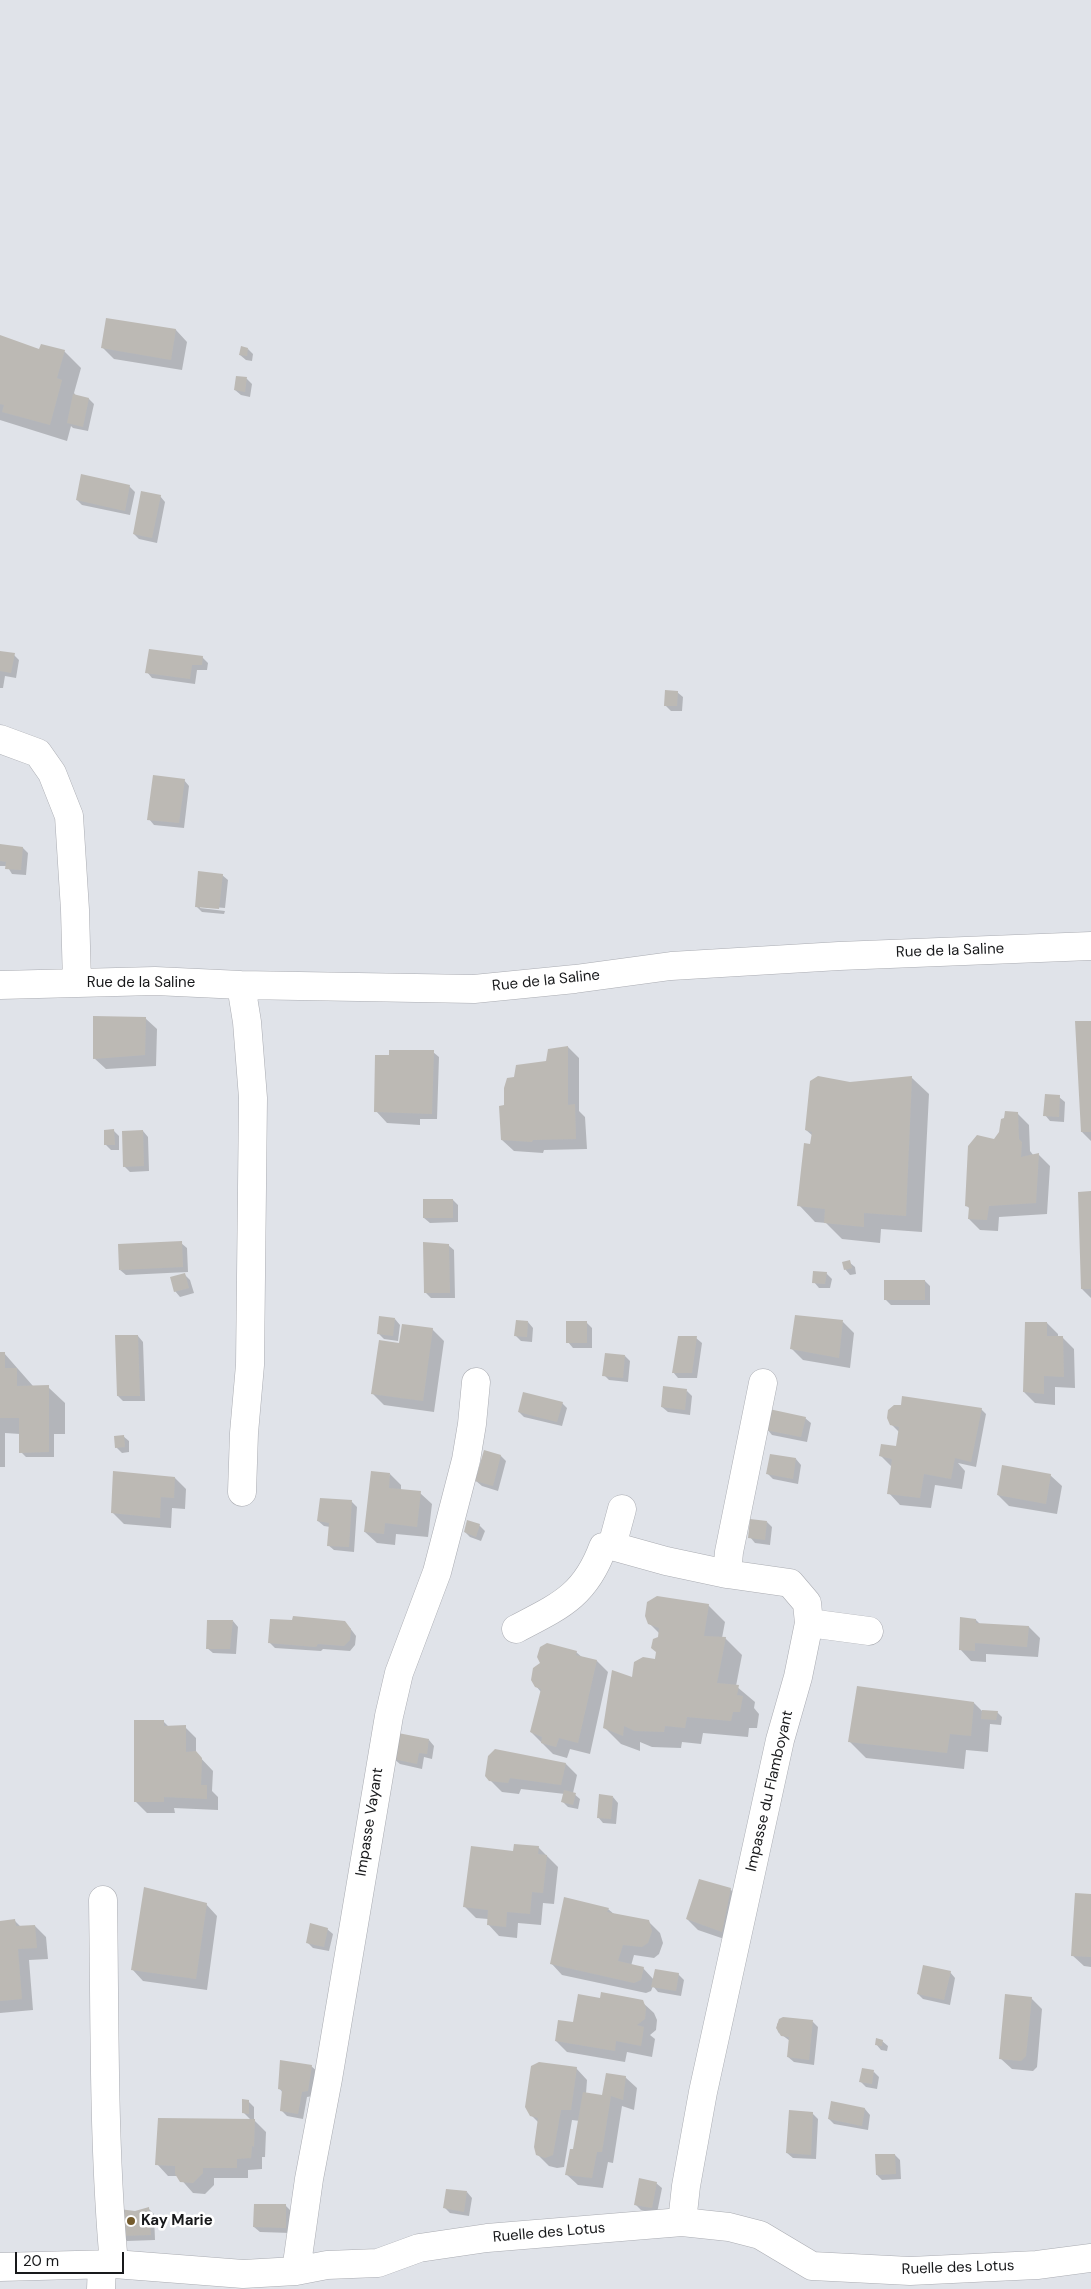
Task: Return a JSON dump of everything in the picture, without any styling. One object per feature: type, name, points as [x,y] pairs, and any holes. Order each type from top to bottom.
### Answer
[{"type":"street","points":[[0,740],[38,753],[52,773],[69,816],[77,982]]},
{"type":"street","name":"Rue de la Saline","points":[[0,986],[77,982],[155,981],[241,985],[474,989],[575,979],[671,966],[839,956],[1091,946]]},
{"type":"street","points":[[241,985],[247,1022],[253,1098],[250,1365],[244,1433],[242,1492]]},
{"type":"street","name":"Impasse Vayant","points":[[296,2271],[309,2179],[328,2079],[389,1716],[398,1674],[437,1572],[466,1460],[476,1382]]},
{"type":"street","points":[[727,1574],[729,1552],[763,1383]]},
{"type":"street","points":[[516,1629],[573,1596],[595,1568],[603,1546],[612,1546],[622,1509]]},
{"type":"street","name":"Impasse du Flamboyant","points":[[612,1546],[666,1561],[727,1574],[790,1583],[807,1602],[809,1623],[798,1677],[780,1740],[706,2082],[686,2186],[682,2222]]},
{"type":"street","points":[[809,1623],[869,1632]]},
{"type":"street","points":[[103,1900],[111,2232],[106,2273]]},
{"type":"street","name":"Ruelle des Lotus","points":[[0,2267],[106,2273],[243,2274],[296,2271],[327,2265],[378,2263],[419,2248],[487,2238],[682,2222],[729,2227],[760,2235],[812,2266],[910,2271],[1038,2265],[1091,2258]]},
{"type":"building","points":[[106,318],[176,329],[171,360],[101,348]]},
{"type":"building","points":[[0,335],[39,349],[41,344],[65,350],[57,378],[62,380],[50,425],[2,412],[4,405],[0,404]]},
{"type":"building","points":[[241,346],[248,348],[247,356],[239,355]]},
{"type":"building","points":[[236,376],[247,377],[245,392],[234,390]]},
{"type":"building","points":[[73,394],[89,398],[83,427],[67,423]]},
{"type":"building","points":[[81,474],[130,485],[125,511],[76,500]]},
{"type":"building","points":[[141,491],[161,495],[152,538],[133,534]]},
{"type":"building","points":[[149,649],[203,656],[202,665],[192,665],[190,679],[145,673]]},
{"type":"building","points":[[0,651],[15,653],[11,673],[0,671]]},
{"type":"building","points":[[665,690],[678,691],[677,706],[664,706]]},
{"type":"building","points":[[153,775],[185,779],[179,823],[147,820]]},
{"type":"building","points":[[0,844],[23,847],[21,870],[5,869],[6,862],[0,861]]},
{"type":"building","points":[[198,871],[223,874],[219,909],[195,907]]},
{"type":"building","points":[[93,1016],[146,1017],[145,1055],[93,1059]]},
{"type":"building","points":[[1075,1021],[1091,1021],[1091,1132],[1081,1132]]},
{"type":"building","points":[[568,1046],[568,1105],[575,1104],[576,1139],[533,1140],[532,1142],[501,1140],[499,1106],[504,1105],[504,1088],[507,1078],[514,1077],[516,1065],[546,1061],[548,1049]]},
{"type":"building","points":[[389,1050],[434,1050],[432,1114],[374,1112],[375,1055],[389,1055]]},
{"type":"building","points":[[818,1076],[850,1082],[912,1076],[906,1216],[864,1213],[864,1227],[824,1223],[825,1209],[797,1206],[804,1143],[810,1144],[812,1132],[805,1130],[810,1081]]},
{"type":"building","points":[[1045,1094],[1060,1095],[1059,1117],[1043,1116]]},
{"type":"building","points":[[1005,1111],[1018,1112],[1019,1139],[1022,1142],[1021,1157],[1039,1153],[1036,1203],[989,1206],[987,1220],[968,1219],[969,1207],[965,1206],[968,1146],[977,1135],[994,1139],[999,1132],[1001,1119],[1004,1118]]},
{"type":"building","points":[[114,1129],[115,1145],[104,1145],[104,1130]]},
{"type":"building","points":[[143,1130],[144,1166],[123,1167],[122,1131]]},
{"type":"building","points":[[1091,1191],[1091,1289],[1081,1289],[1078,1192]]},
{"type":"building","points":[[423,1199],[453,1199],[453,1218],[423,1218]]},
{"type":"building","points":[[182,1241],[183,1267],[119,1270],[118,1244]]},
{"type":"building","points":[[423,1242],[449,1244],[450,1293],[424,1293]]},
{"type":"building","points":[[850,1260],[852,1268],[844,1270],[842,1262]]},
{"type":"building","points":[[813,1271],[827,1272],[825,1284],[812,1283]]},
{"type":"building","points":[[185,1273],[189,1288],[174,1292],[170,1277]]},
{"type":"building","points":[[884,1280],[925,1280],[925,1300],[884,1300]]},
{"type":"building","points":[[795,1315],[843,1320],[839,1358],[790,1349]]},
{"type":"building","points":[[379,1316],[395,1318],[393,1336],[377,1334]]},
{"type":"building","points":[[516,1320],[528,1321],[527,1337],[514,1336]]},
{"type":"building","points":[[566,1321],[587,1321],[587,1343],[566,1343]]},
{"type":"building","points":[[1025,1322],[1047,1322],[1047,1336],[1063,1336],[1064,1377],[1044,1376],[1044,1394],[1023,1392]]},
{"type":"building","points":[[402,1324],[433,1328],[423,1401],[371,1394],[379,1340],[399,1343]]},
{"type":"building","points":[[115,1335],[138,1335],[140,1396],[117,1396]]},
{"type":"building","points":[[678,1336],[697,1336],[692,1373],[672,1373]]},
{"type":"building","points":[[0,1352],[5,1352],[5,1368],[17,1368],[17,1386],[49,1385],[49,1452],[19,1453],[19,1418],[0,1418]]},
{"type":"building","points":[[605,1353],[625,1355],[623,1378],[602,1376]]},
{"type":"building","points":[[663,1386],[687,1389],[685,1410],[661,1407]]},
{"type":"building","points":[[523,1392],[563,1402],[557,1422],[518,1412]]},
{"type":"building","points":[[902,1396],[982,1408],[971,1462],[955,1458],[951,1479],[924,1474],[920,1498],[887,1494],[892,1459],[879,1456],[881,1444],[896,1446],[899,1427],[890,1425],[887,1418],[888,1410],[894,1405],[901,1405]]},
{"type":"building","points":[[769,1409],[806,1417],[801,1437],[765,1430]]},
{"type":"building","points":[[124,1435],[125,1447],[115,1448],[114,1436]]},
{"type":"building","points":[[484,1450],[501,1455],[493,1486],[475,1481]]},
{"type":"building","points":[[770,1454],[796,1458],[793,1479],[766,1474]]},
{"type":"building","points":[[1002,1465],[1051,1474],[1046,1504],[997,1495]]},
{"type":"building","points":[[113,1471],[175,1477],[174,1498],[161,1497],[160,1518],[111,1513]]},
{"type":"building","points":[[371,1471],[390,1473],[389,1488],[421,1491],[417,1527],[385,1523],[384,1534],[364,1532]]},
{"type":"building","points":[[320,1498],[352,1500],[349,1547],[327,1546],[329,1523],[317,1521]]},
{"type":"building","points":[[750,1519],[767,1521],[765,1540],[748,1538]]},
{"type":"building","points":[[467,1520],[480,1524],[476,1537],[464,1532]]},
{"type":"building","points":[[657,1596],[709,1604],[704,1636],[726,1637],[717,1683],[739,1685],[737,1695],[743,1696],[740,1712],[733,1712],[731,1721],[687,1717],[685,1728],[665,1726],[664,1732],[635,1731],[624,1726],[623,1736],[603,1728],[612,1670],[632,1677],[634,1662],[643,1657],[655,1659],[656,1652],[651,1648],[653,1639],[658,1637],[659,1628],[648,1624],[645,1616],[647,1602]]},
{"type":"building","points":[[293,1616],[345,1621],[351,1629],[350,1640],[344,1646],[318,1644],[316,1647],[268,1643],[270,1619],[292,1620]]},
{"type":"building","points":[[960,1617],[976,1619],[976,1623],[1029,1626],[1027,1647],[975,1643],[975,1651],[959,1650]]},
{"type":"building","points":[[207,1620],[233,1620],[230,1649],[206,1649]]},
{"type":"building","points":[[547,1643],[577,1651],[576,1655],[597,1660],[578,1743],[559,1738],[556,1747],[541,1743],[542,1737],[530,1732],[541,1689],[535,1687],[531,1680],[533,1668],[540,1663],[537,1657],[540,1647]]},
{"type":"building","points":[[857,1686],[974,1702],[971,1736],[950,1734],[947,1753],[848,1742]]},
{"type":"building","points":[[982,1710],[998,1711],[996,1720],[981,1719]]},
{"type":"building","points":[[134,1720],[164,1720],[164,1726],[186,1725],[186,1752],[196,1751],[202,1758],[201,1785],[207,1785],[207,1799],[164,1797],[164,1802],[134,1802]]},
{"type":"building","points":[[398,1733],[429,1739],[427,1754],[419,1753],[417,1764],[393,1759]]},
{"type":"building","points":[[495,1749],[566,1763],[561,1785],[510,1778],[508,1783],[489,1781],[485,1776],[488,1756]]},
{"type":"building","points":[[564,1790],[576,1793],[573,1805],[561,1802]]},
{"type":"building","points":[[599,1794],[613,1796],[611,1819],[597,1818]]},
{"type":"building","points":[[514,1844],[539,1846],[538,1854],[547,1855],[543,1893],[532,1892],[530,1914],[507,1912],[506,1927],[487,1925],[488,1910],[463,1907],[471,1846],[513,1851]]},
{"type":"building","points":[[699,1879],[731,1888],[722,1932],[686,1919]]},
{"type":"building","points":[[144,1887],[207,1903],[196,1979],[131,1970]]},
{"type":"building","points":[[1075,1893],[1091,1894],[1091,1957],[1071,1956]]},
{"type":"building","points":[[564,1897],[609,1908],[607,1912],[649,1920],[652,1931],[648,1943],[642,1947],[623,1945],[618,1961],[644,1967],[641,1980],[634,1983],[550,1964]]},
{"type":"building","points":[[15,1919],[16,1926],[35,1925],[37,1948],[18,1949],[22,1999],[0,2001],[0,1921]]},
{"type":"building","points":[[310,1923],[328,1928],[324,1947],[306,1943]]},
{"type":"building","points":[[923,1965],[951,1971],[944,2000],[917,1994]]},
{"type":"building","points":[[655,1969],[679,1973],[676,1991],[651,1987]]},
{"type":"building","points":[[601,1992],[643,2000],[646,2008],[645,2019],[637,2025],[644,2027],[641,2046],[616,2041],[615,2051],[555,2041],[558,2020],[573,2022],[578,1994],[600,1998]]},
{"type":"building","points":[[1005,1994],[1032,1997],[1026,2056],[1021,2061],[999,2059]]},
{"type":"building","points":[[783,2017],[813,2020],[809,2060],[787,2057],[789,2037],[781,2036],[776,2028],[779,2019]]},
{"type":"building","points":[[876,2038],[883,2040],[882,2046],[875,2045]]},
{"type":"building","points":[[280,2060],[312,2065],[308,2091],[302,2092],[298,2114],[280,2111],[282,2090],[278,2089]]},
{"type":"building","points":[[539,2062],[577,2067],[571,2110],[561,2110],[553,2155],[545,2158],[536,2155],[534,2147],[538,2118],[530,2116],[525,2107],[531,2066]]},
{"type":"building","points":[[862,2068],[874,2070],[872,2084],[859,2082]]},
{"type":"building","points":[[606,2073],[626,2076],[623,2100],[611,2096],[602,2152],[597,2152],[592,2178],[565,2175],[570,2149],[573,2149],[583,2092],[602,2095]]},
{"type":"building","points":[[242,2099],[249,2100],[249,2114],[242,2113]]},
{"type":"building","points":[[831,2101],[865,2108],[862,2126],[828,2119]]},
{"type":"building","points":[[789,2110],[813,2112],[811,2155],[786,2153]]},
{"type":"building","points":[[158,2118],[255,2119],[254,2147],[252,2146],[251,2158],[237,2159],[237,2168],[203,2168],[203,2173],[193,2183],[180,2182],[175,2174],[175,2166],[155,2165]]},
{"type":"building","points":[[875,2154],[895,2154],[896,2174],[876,2175]]},
{"type":"building","points":[[639,2178],[657,2182],[652,2208],[634,2205]]},
{"type":"building","points":[[446,2189],[467,2191],[464,2212],[443,2208]]},
{"type":"building","points":[[254,2204],[286,2204],[286,2228],[253,2227]]},
{"type":"building","points":[[149,2207],[151,2235],[120,2236],[119,2209],[135,2211]]},
{"type":"place","name":"Kay Marie","points":[[131,2221]]}]
